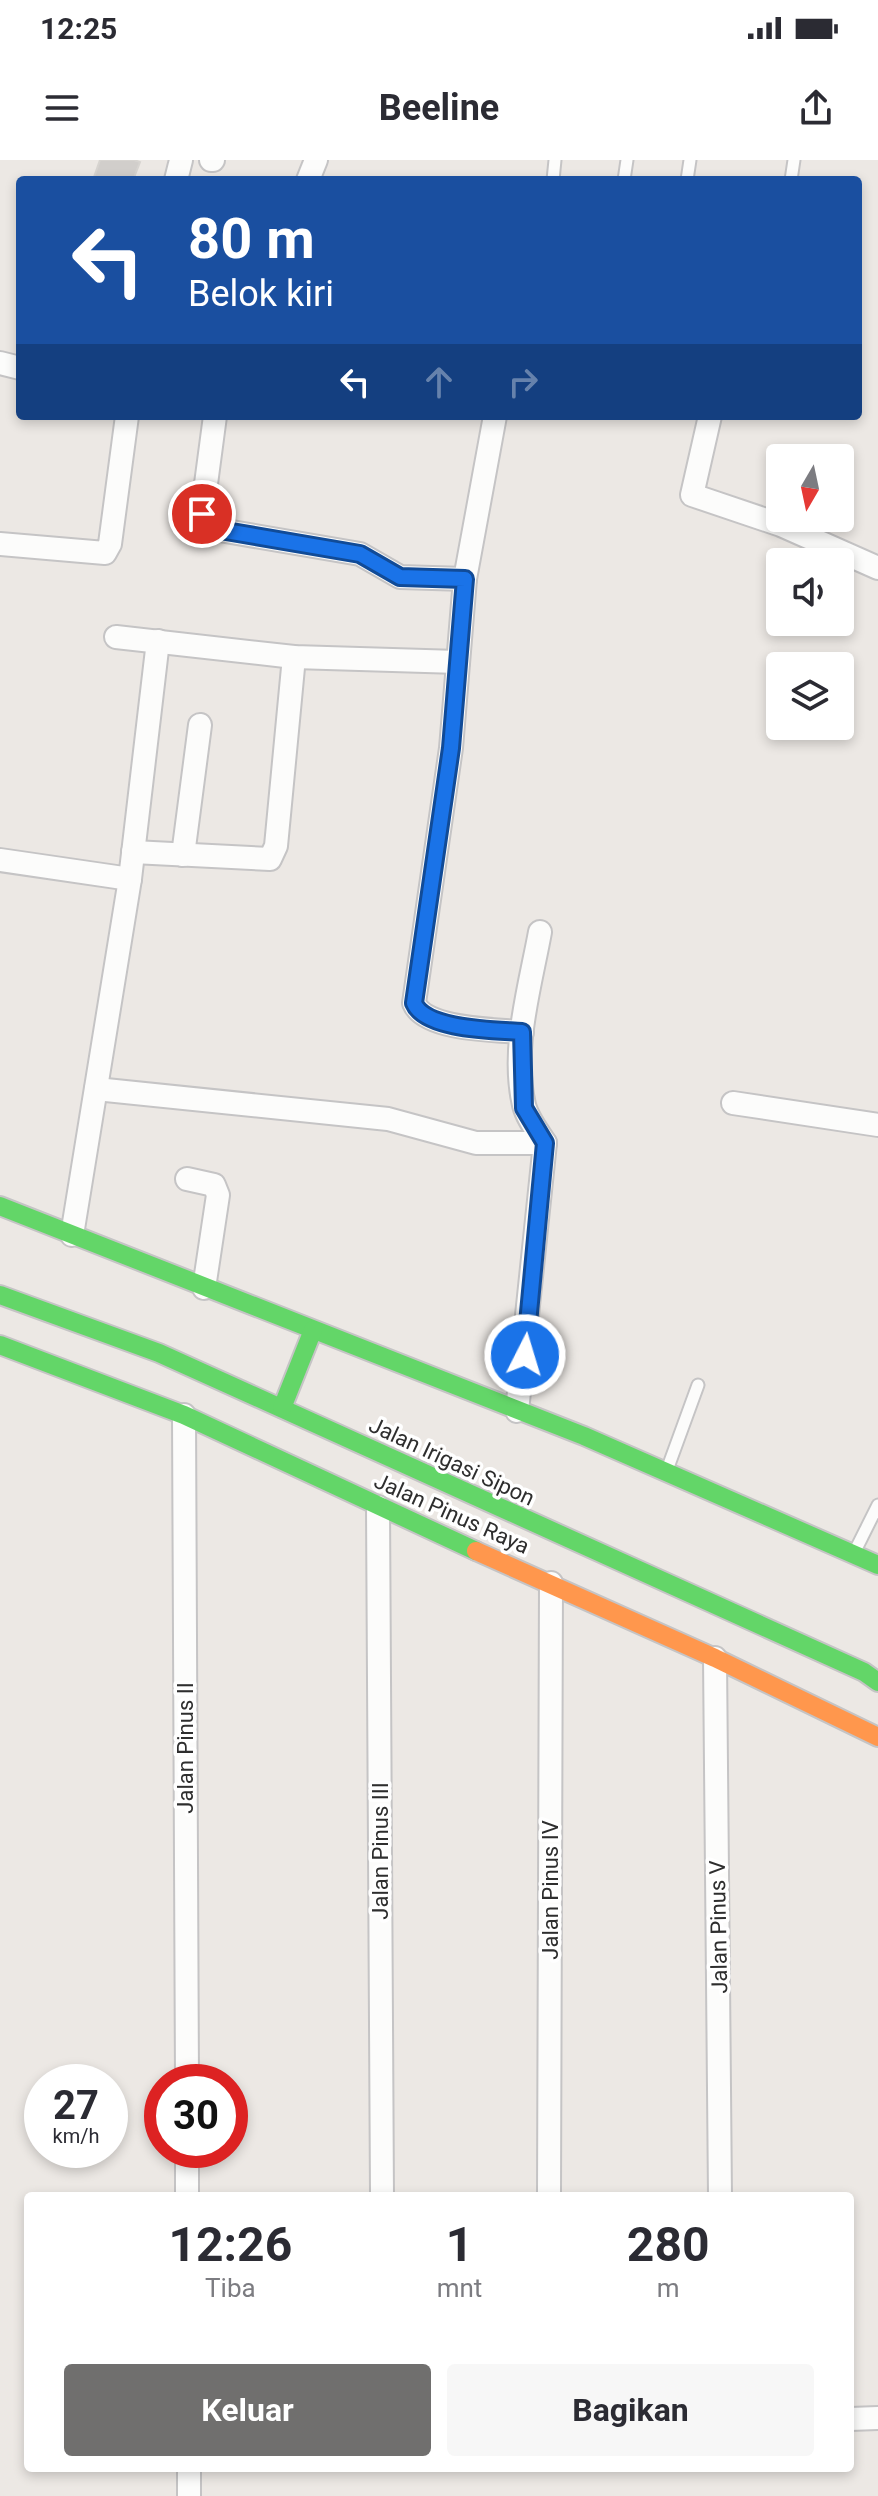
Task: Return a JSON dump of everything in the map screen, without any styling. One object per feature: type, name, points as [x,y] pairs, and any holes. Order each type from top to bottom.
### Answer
[{"type":"street","points":[[0,544],[101,555],[108,551],[126,420]]},
{"type":"street","points":[[214,420],[202,514],[214,529],[360,554],[400,577],[465,579]]},
{"type":"street","points":[[494,420],[465,579],[451,748],[414,1003],[417,1011],[429,1019],[460,1027],[522,1032]]},
{"type":"street","points":[[709,420],[692,495],[781,525],[878,568]]},
{"type":"street","points":[[116,637],[294,657],[458,662]]},
{"type":"street","points":[[72,1235],[130,879],[158,641]]},
{"type":"street","points":[[133,852],[267,861],[273,854],[294,657]]},
{"type":"street","points":[[183,855],[200,725]]},
{"type":"street","points":[[0,860],[130,879]]},
{"type":"street","points":[[517,1411],[545,1143],[524,1108],[522,1032],[540,932]]},
{"type":"street","points":[[96,1089],[388,1119],[476,1143],[545,1143]]},
{"type":"street","points":[[733,1103],[878,1125]]},
{"type":"street","points":[[187,1179],[214,1185],[218,1195],[204,1288]]},
{"type":"street","points":[[0,1206],[667,1470],[878,1565]]},
{"type":"street","name":"Jalan Irigasi Sipon","points":[[0,1295],[159,1353],[499,1510],[864,1672],[878,1682]]},
{"type":"street","points":[[282,1408],[313,1330]]},
{"type":"street","name":"Jalan Pinus Raya","points":[[0,1345],[184,1415],[378,1507],[715,1658],[878,1737]]},
{"type":"street","name":"Jalan Pinus II","points":[[184,1415],[187,2064]]},
{"type":"street","name":"Jalan Pinus III","points":[[378,1507],[382,2192]]},
{"type":"street","name":"Jalan Pinus IV","points":[[549,2192],[551,1583]]},
{"type":"street","name":"Jalan Pinus V","points":[[715,1658],[720,2192]]},
{"type":"street","points":[[187,2168],[187,2192]]},
{"type":"street","points":[[854,2419],[878,2418]]},
{"type":"street","points":[[189,2472],[189,2496]]},
{"type":"lane","points":[[667,1470],[698,1385]]},
{"type":"lane","points":[[854,1553],[878,1505]]},
{"type":"building","points":[[100,160],[140,162],[135,176],[94,176]]},
{"type":"traffic: fast","points":[[0,1206],[584,1436],[878,1565]]},
{"type":"traffic: fast","points":[[0,1295],[159,1353],[864,1672],[878,1682]]},
{"type":"traffic: fast","points":[[282,1408],[313,1330]]},
{"type":"traffic: fast","points":[[0,1345],[184,1415],[476,1551]]},
{"type":"traffic: slow","points":[[476,1551],[715,1658],[878,1737]]},
{"type":"route","points":[[202,514],[206,523],[214,529],[360,554],[400,577],[465,579],[451,748],[414,1003],[417,1011],[429,1019],[460,1027],[522,1032],[524,1108],[545,1143],[525,1355]]}]
